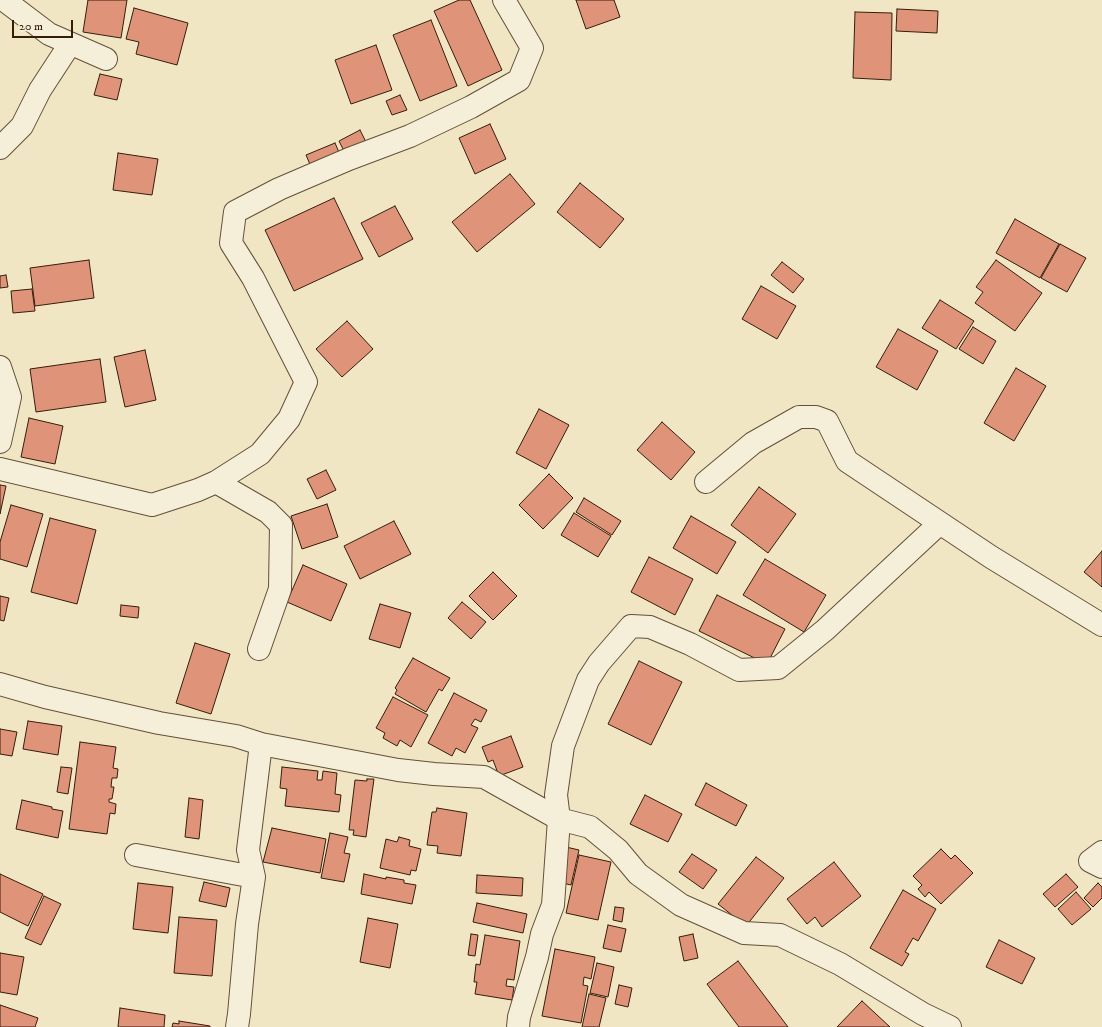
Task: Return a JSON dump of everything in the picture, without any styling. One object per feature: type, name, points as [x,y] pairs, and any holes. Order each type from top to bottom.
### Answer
[{"type":"street","points":[[4,0],[49,34],[106,59]]},
{"type":"street","points":[[0,469],[152,505],[198,490],[216,482],[260,454],[289,419],[306,382],[253,278],[231,243],[235,212],[280,189],[349,159],[410,136],[471,107],[519,80],[532,48],[504,0]]},
{"type":"street","points":[[0,148],[22,126],[40,90],[70,44]]},
{"type":"street","points":[[0,367],[10,397],[0,442]]},
{"type":"street","points":[[706,482],[753,443],[799,417],[816,417],[827,421],[847,461],[991,557],[1102,625]]},
{"type":"street","points":[[216,482],[268,512],[281,525],[280,589],[259,649]]},
{"type":"street","points":[[518,1027],[519,1017],[537,957],[542,934],[552,905],[559,819],[556,795],[563,746],[588,680],[599,663],[631,626],[650,627],[690,644],[740,670],[778,668],[825,630],[940,523]]},
{"type":"street","points":[[0,684],[45,697],[151,721],[228,734],[261,744],[398,770],[484,777],[559,819],[590,827],[618,850],[638,874],[681,905],[744,933],[780,935],[840,964],[923,1014],[950,1027]]},
{"type":"street","points":[[237,1027],[247,924],[254,877],[248,850],[261,744]]},
{"type":"street","points":[[1102,852],[1090,861],[1102,867]]},
{"type":"street","points":[[136,855],[254,877]]},
{"type":"building","points":[[88,0],[127,0],[121,38],[83,32]]},
{"type":"building","points":[[459,0],[470,0],[502,70],[468,86],[434,11]]},
{"type":"building","points":[[576,0],[614,0],[620,17],[586,29]]},
{"type":"building","points":[[134,8],[188,23],[177,65],[136,54],[139,42],[126,39]]},
{"type":"building","points":[[897,9],[938,11],[937,33],[896,31]]},
{"type":"building","points":[[855,12],[892,13],[891,80],[853,78]]},
{"type":"building","points":[[431,20],[457,86],[420,101],[393,35]]},
{"type":"building","points":[[376,45],[392,90],[351,104],[335,60]]},
{"type":"building","points":[[100,74],[122,79],[117,100],[94,95]]},
{"type":"building","points":[[400,95],[407,110],[392,115],[386,101]]},
{"type":"building","points":[[490,124],[506,159],[475,174],[459,138]]},
{"type":"building","points":[[360,130],[366,142],[345,153],[339,141]]},
{"type":"building","points":[[335,143],[341,157],[312,169],[306,155]]},
{"type":"building","points":[[118,153],[158,159],[152,195],[113,190]]},
{"type":"building","points":[[510,174],[535,204],[477,252],[452,222]]},
{"type":"building","points":[[580,183],[624,219],[600,248],[557,212]]},
{"type":"building","points":[[334,198],[363,259],[294,291],[265,230]]},
{"type":"building","points":[[395,206],[413,239],[379,257],[361,223]]},
{"type":"building","points":[[1015,219],[1059,244],[1040,278],[996,253]]},
{"type":"building","points":[[1060,244],[1086,258],[1067,292],[1041,278]]},
{"type":"building","points":[[89,260],[94,298],[35,306],[30,268]]},
{"type":"building","points":[[996,260],[1042,293],[1015,331],[975,303],[983,292],[976,287]]},
{"type":"building","points":[[782,262],[804,279],[793,293],[771,275]]},
{"type":"building","points":[[6,275],[8,287],[0,288],[0,276]]},
{"type":"building","points":[[761,286],[796,306],[777,339],[742,319]]},
{"type":"building","points":[[32,289],[35,311],[13,313],[11,291]]},
{"type":"building","points":[[940,300],[974,321],[956,349],[922,328]]},
{"type":"building","points":[[347,321],[373,349],[342,377],[316,349]]},
{"type":"building","points":[[973,327],[996,341],[983,364],[959,349]]},
{"type":"building","points":[[898,329],[938,351],[917,390],[876,367]]},
{"type":"building","points":[[145,350],[156,400],[125,407],[114,357]]},
{"type":"building","points":[[100,359],[106,402],[36,412],[30,369]]},
{"type":"building","points":[[1016,368],[1046,386],[1014,441],[984,423]]},
{"type":"building","points":[[539,409],[569,425],[546,469],[516,453]]},
{"type":"building","points":[[29,418],[63,426],[55,464],[21,457]]},
{"type":"building","points":[[662,422],[695,452],[671,480],[637,450]]},
{"type":"building","points":[[326,470],[336,490],[317,499],[307,479]]},
{"type":"building","points":[[549,474],[573,498],[543,529],[519,505]]},
{"type":"building","points":[[0,485],[6,486],[0,514]]},
{"type":"building","points":[[759,487],[796,514],[768,553],[731,525]]},
{"type":"building","points":[[584,498],[621,521],[612,535],[576,512]]},
{"type":"building","points":[[327,504],[338,537],[302,549],[291,516]]},
{"type":"building","points":[[11,505],[43,514],[27,567],[0,559],[0,542]]},
{"type":"building","points":[[574,513],[611,536],[598,557],[561,535]]},
{"type":"building","points":[[691,516],[736,542],[717,574],[673,548]]},
{"type":"building","points":[[50,518],[96,530],[77,604],[31,592]]},
{"type":"building","points":[[394,521],[411,554],[360,579],[344,546]]},
{"type":"building","points":[[1102,551],[1102,587],[1084,572]]},
{"type":"building","points":[[649,557],[693,579],[675,615],[631,592]]},
{"type":"building","points":[[765,559],[826,595],[804,632],[743,595]]},
{"type":"building","points":[[303,565],[347,584],[331,621],[287,602]]},
{"type":"building","points":[[493,572],[517,596],[493,620],[469,596]]},
{"type":"building","points":[[717,595],[785,629],[767,664],[699,631]]},
{"type":"building","points":[[0,596],[9,598],[4,621],[0,620]]},
{"type":"building","points":[[462,602],[486,622],[471,639],[448,618]]},
{"type":"building","points":[[380,604],[411,613],[400,648],[369,639]]},
{"type":"building","points":[[121,605],[139,607],[138,618],[120,616]]},
{"type":"building","points":[[195,643],[230,654],[211,714],[176,703]]},
{"type":"building","points":[[413,658],[450,678],[442,691],[439,689],[426,712],[395,694],[397,690],[395,688]]},
{"type":"building","points":[[639,661],[682,682],[651,745],[608,724]]},
{"type":"building","points":[[454,693],[487,710],[481,722],[475,719],[471,725],[478,728],[465,753],[456,748],[452,756],[428,743]]},
{"type":"building","points":[[393,697],[428,715],[411,747],[400,740],[397,746],[383,738],[385,733],[376,728]]},
{"type":"building","points":[[28,721],[62,726],[58,755],[23,749]]},
{"type":"building","points":[[0,729],[17,732],[12,756],[0,754]]},
{"type":"building","points":[[511,736],[523,767],[499,776],[493,760],[488,762],[482,747]]},
{"type":"building","points":[[80,742],[116,747],[113,768],[118,769],[117,778],[112,778],[111,787],[114,787],[112,799],[109,799],[109,802],[116,804],[115,814],[110,813],[107,834],[69,829]]},
{"type":"building","points":[[61,767],[72,768],[68,794],[57,792]]},
{"type":"building","points":[[282,767],[318,771],[317,780],[322,780],[323,771],[337,773],[335,794],[341,795],[339,812],[285,806],[287,789],[280,788]]},
{"type":"building","points":[[367,779],[374,779],[366,837],[353,835],[354,830],[349,830],[355,780],[367,781]]},
{"type":"building","points":[[706,783],[747,805],[736,826],[695,805]]},
{"type":"building","points":[[645,795],[682,814],[668,842],[630,824]]},
{"type":"building","points":[[189,798],[203,800],[199,839],[185,837]]},
{"type":"building","points":[[22,800],[63,811],[58,838],[16,829]]},
{"type":"building","points":[[437,808],[467,813],[461,856],[437,853],[438,846],[427,845],[432,812],[436,812]]},
{"type":"building","points":[[272,828],[326,839],[320,873],[263,862]]},
{"type":"building","points":[[330,833],[348,837],[344,853],[350,854],[344,882],[321,878]]},
{"type":"building","points":[[399,837],[410,840],[409,846],[421,849],[416,871],[411,870],[410,875],[380,868],[386,839],[397,842]]},
{"type":"building","points":[[566,847],[579,850],[571,885],[558,882]]},
{"type":"building","points":[[941,849],[951,859],[955,855],[973,873],[941,904],[929,892],[925,897],[918,889],[922,885],[913,876]]},
{"type":"building","points":[[692,854],[717,870],[703,889],[679,872]]},
{"type":"building","points":[[579,855],[611,862],[598,920],[566,913]]},
{"type":"building","points":[[756,857],[784,878],[746,926],[718,904]]},
{"type":"building","points":[[834,862],[861,896],[822,927],[815,917],[807,924],[787,899]]},
{"type":"building","points":[[0,874],[43,894],[28,926],[0,912]]},
{"type":"building","points":[[364,874],[386,879],[386,877],[404,880],[404,883],[416,885],[412,904],[361,894]]},
{"type":"building","points":[[1066,874],[1078,887],[1055,907],[1043,894]]},
{"type":"building","points":[[477,875],[523,878],[522,896],[476,893]]},
{"type":"building","points":[[204,882],[230,888],[226,907],[199,901]]},
{"type":"building","points":[[138,883],[173,887],[168,933],[133,929]]},
{"type":"building","points":[[1098,883],[1102,887],[1102,898],[1093,907],[1084,898]]},
{"type":"building","points":[[903,890],[936,909],[918,941],[913,938],[905,952],[909,954],[902,966],[870,948]]},
{"type":"building","points":[[1076,892],[1091,909],[1072,925],[1058,909]]},
{"type":"building","points":[[44,896],[61,904],[41,945],[25,938]]},
{"type":"building","points":[[477,903],[527,914],[523,933],[473,922]]},
{"type":"building","points":[[615,907],[624,908],[622,922],[613,920]]},
{"type":"building","points":[[179,917],[217,920],[212,976],[174,973]]},
{"type":"building","points":[[368,918],[398,924],[390,968],[360,962]]},
{"type":"building","points":[[608,925],[626,929],[621,952],[603,948]]},
{"type":"building","points":[[471,934],[478,935],[475,956],[468,955]]},
{"type":"building","points":[[693,934],[698,958],[684,961],[679,937]]},
{"type":"building","points":[[485,935],[520,941],[514,980],[507,979],[506,986],[514,987],[512,1000],[475,994],[477,982],[474,982],[476,964],[480,965]]},
{"type":"building","points":[[999,940],[1035,958],[1022,984],[986,967]]},
{"type":"building","points":[[555,949],[595,957],[591,979],[584,977],[583,985],[588,986],[581,1023],[542,1016]]},
{"type":"building","points":[[0,953],[24,957],[17,995],[0,992]]},
{"type":"building","points":[[738,961],[788,1027],[739,1027],[707,984]]},
{"type":"building","points":[[597,963],[614,967],[608,997],[590,993]]},
{"type":"building","points":[[619,985],[632,988],[628,1007],[615,1004]]},
{"type":"building","points":[[589,994],[606,998],[599,1027],[582,1027]]},
{"type":"building","points":[[862,1001],[890,1027],[837,1027]]},
{"type":"building","points":[[0,1005],[38,1018],[35,1027],[0,1027]]},
{"type":"building","points":[[120,1008],[165,1015],[164,1027],[118,1027]]},
{"type":"building","points":[[179,1021],[210,1027],[172,1027],[173,1023],[179,1024]]}]
